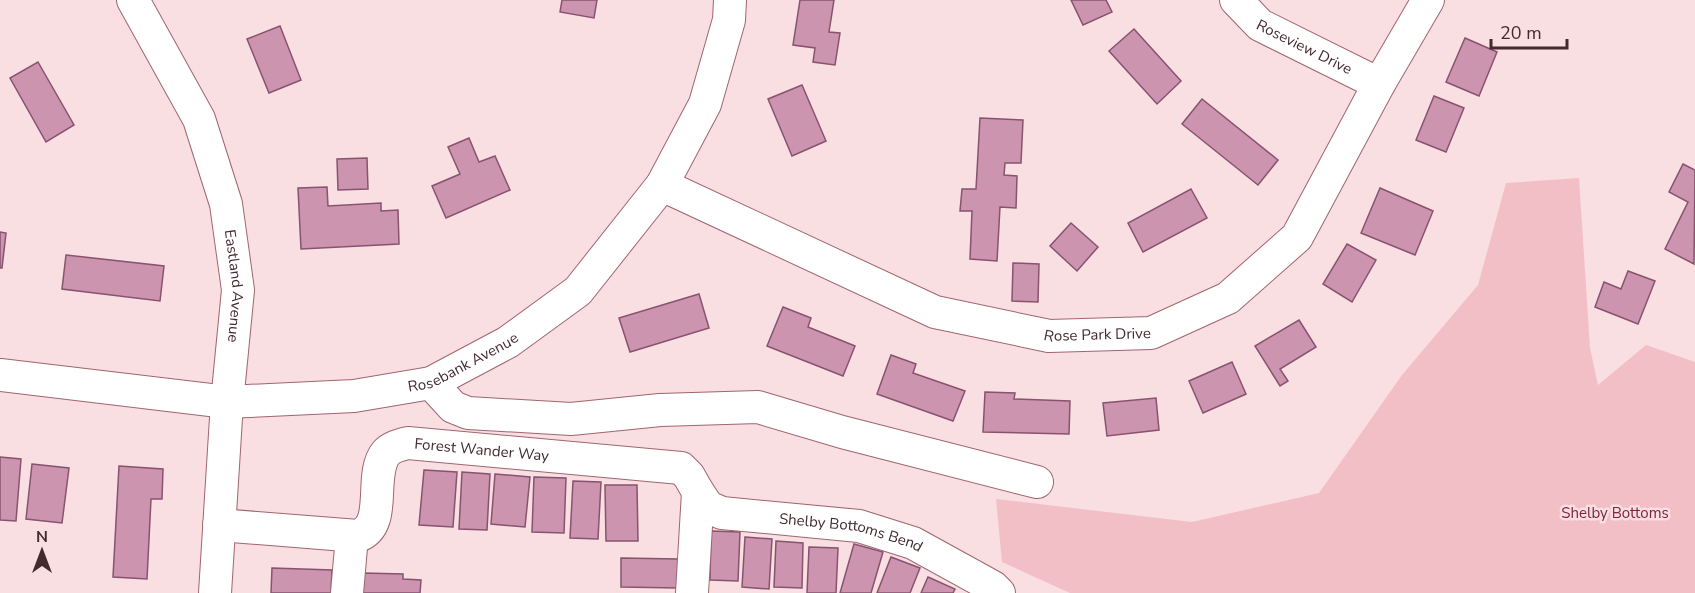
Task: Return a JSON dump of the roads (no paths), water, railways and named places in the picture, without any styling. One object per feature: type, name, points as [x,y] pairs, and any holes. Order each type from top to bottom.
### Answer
[{"type":"street","name":"Eastland Avenue","points":[[133,0],[199,119],[226,204],[238,290],[227,402],[214,593]]},
{"type":"street","name":"Rosebank Avenue","points":[[0,375],[227,402],[354,396],[431,383],[508,342],[578,291],[662,185],[705,104],[729,20],[730,0]]},
{"type":"street","name":"Roseview Drive","points":[[1236,0],[1260,25],[1379,84]]},
{"type":"street","name":"Rose Park Drive","points":[[662,185],[935,312],[1049,336],[1151,333],[1228,298],[1298,237],[1379,84],[1428,0]]},
{"type":"street","points":[[431,383],[453,407],[468,412],[571,419],[660,410],[758,407],[842,432],[1037,483]]},
{"type":"street","name":"Forest Wander Way","points":[[352,536],[367,533],[374,523],[381,463],[387,452],[408,443],[681,468],[689,476],[698,492]]},
{"type":"street","points":[[692,593],[698,492]]},
{"type":"street","name":"Shelby Bottoms Bend","points":[[698,492],[708,507],[722,513],[859,526],[913,543],[993,587],[999,593]]},
{"type":"street","points":[[219,525],[352,536],[347,593]]},
{"type":"park label","name":"Shelby Bottoms","points":[[1615,513]]}]
